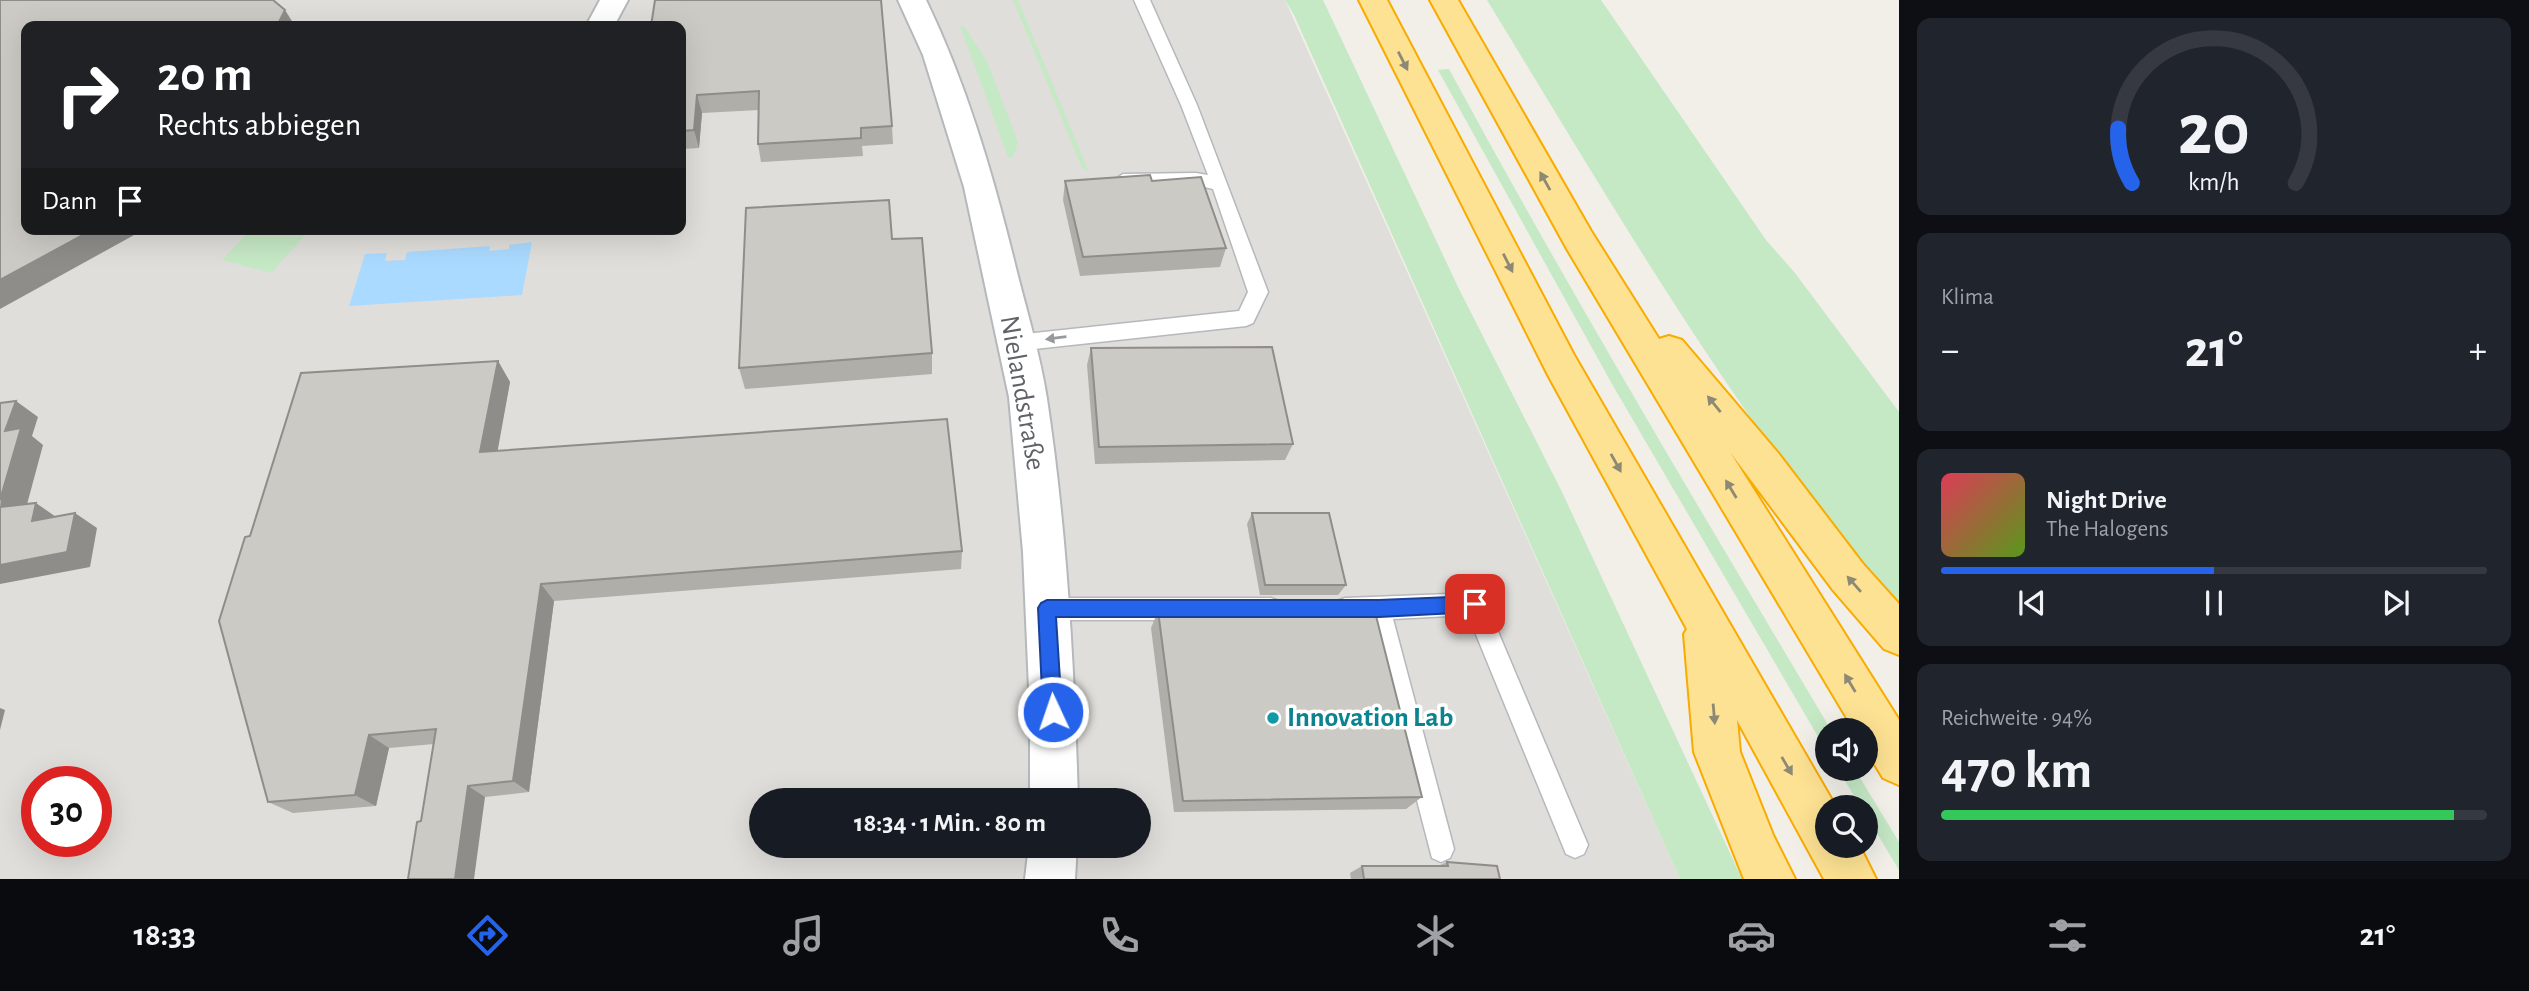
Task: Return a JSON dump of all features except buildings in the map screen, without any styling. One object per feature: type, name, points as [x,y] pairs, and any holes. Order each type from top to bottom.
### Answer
[{"type":"highway","points":[[1374,0],[1561,365],[1815,816]]},
{"type":"highway","points":[[1444,0],[1579,240],[1899,762]]},
{"type":"highway","points":[[1579,240],[1764,465],[1848,578],[1899,635]]},
{"type":"highway","points":[[1705,621],[1717,752],[1755,850],[1770,879]]},
{"type":"highway","points":[[1839,858],[1851,879]]},
{"type":"street","points":[[603,21],[614,0]]},
{"type":"street","name":"Nielandstraße","points":[[912,0],[938,55],[980,187],[1028,397],[1044,552],[1053,712],[1054,788]]},
{"type":"street","points":[[1050,879],[1052,858]]},
{"type":"lane","points":[[1016,343],[1246,318],[1258,292],[1189,105],[1142,0]]},
{"type":"lane","points":[[1100,181],[1196,179],[1220,184]]},
{"type":"lane","points":[[1323,609],[1475,604],[1575,845]]},
{"type":"lane","points":[[1047,608],[1295,609]]},
{"type":"lane","points":[[1379,609],[1441,849]]},
{"type":"shaded area","points":[[0,0],[1285,0],[1680,879],[0,879]]},
{"type":"green space","points":[[1013,0],[1018,0],[1088,170],[1082,168]]},
{"type":"green space","points":[[1285,0],[1323,0],[1458,287],[1562,492],[1742,879],[1680,879]]},
{"type":"green space","points":[[1487,0],[1601,0],[1766,240],[1795,273],[1899,412],[1899,608],[1840,538],[1731,390],[1631,235]]},
{"type":"green space","points":[[960,26],[964,26],[987,61],[1018,142],[1013,157],[1008,157]]},
{"type":"green space","points":[[1449,69],[1589,319],[1824,718],[1815,718],[1815,731],[1612,384],[1438,70]]},
{"type":"green space","points":[[245,235],[306,235],[271,273],[222,260]]},
{"type":"green space","points":[[1845,781],[1862,781],[1870,795],[1854,795]]},
{"type":"green space","points":[[1878,807],[1899,842],[1899,870],[1878,835]]},
{"type":"water","points":[[532,242],[522,295],[349,306],[365,254],[387,253],[385,261],[405,260],[407,252],[490,246],[489,251],[509,249],[509,245]]},
{"type":"place","name":"Innovation Lab","points":[[1273,718]]},
{"type":"route","points":[[1053,712],[1047,608],[1379,609],[1475,604]]}]
